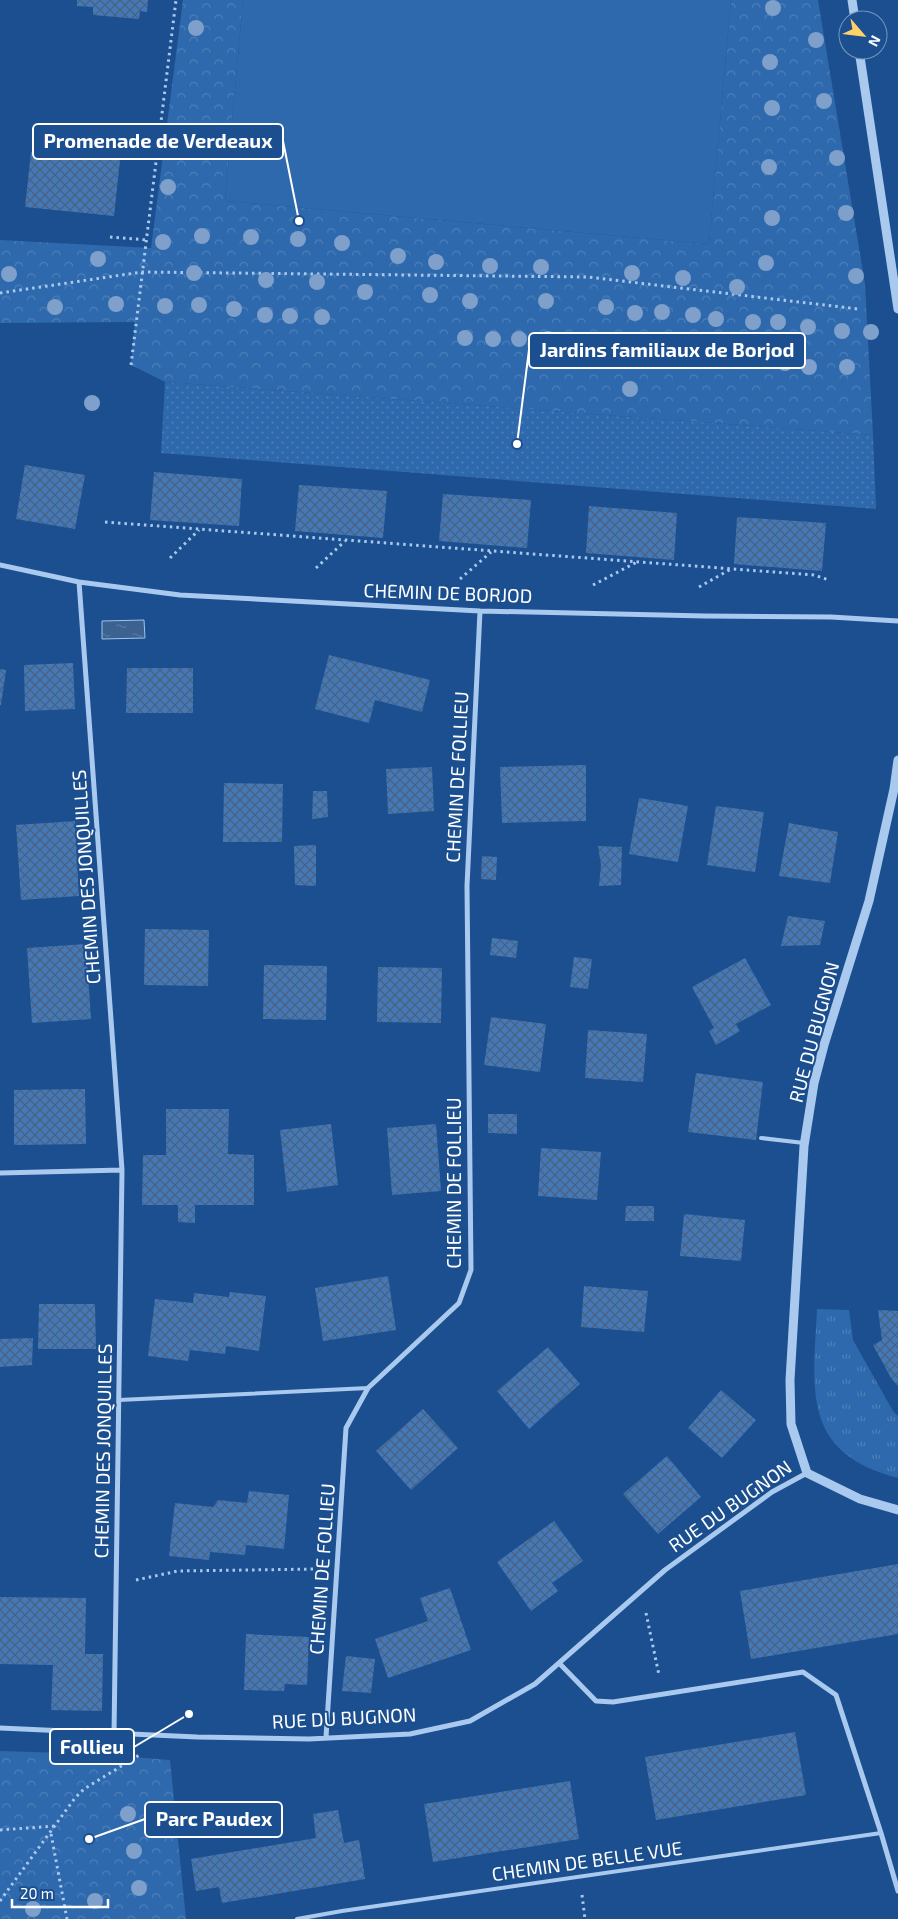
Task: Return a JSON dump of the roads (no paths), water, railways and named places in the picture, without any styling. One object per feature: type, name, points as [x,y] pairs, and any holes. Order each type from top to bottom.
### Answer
[{"type":"street","points":[[861,60],[898,309]]},
{"type":"street","name":"CHEMIN DE BORJOD","points":[[0,565],[79,582],[180,595],[480,611],[830,617],[898,621]]},
{"type":"street","name":"CHEMIN DES JONQUILLES","points":[[79,582],[122,1170],[114,1734]]},
{"type":"street","name":"CHEMIN DE FOLLIEU","points":[[326,1737],[346,1428],[368,1388],[459,1304],[471,1270],[467,886],[480,611]]},
{"type":"street","name":"RUE DU BUGNON","points":[[0,1728],[114,1734],[309,1739],[410,1734],[470,1722],[535,1684],[666,1570],[772,1492],[807,1473],[791,1424],[790,1380],[804,1143],[814,1083],[824,1045],[869,901],[894,789],[898,760]]},
{"type":"street","points":[[0,1173],[122,1170]]},
{"type":"street","points":[[807,1473],[860,1499],[898,1510]]},
{"type":"street","points":[[559,1663],[596,1701],[613,1702],[803,1672],[836,1695],[898,1891]]},
{"type":"lane","points":[[761,1138],[804,1143]]},
{"type":"lane","points":[[119,1400],[368,1388]]},
{"type":"lane","name":"CHEMIN DE BELLE VUE","points":[[298,1919],[342,1911],[881,1834]]},
{"type":"water","points":[[144,620],[145,638],[102,639],[102,621]]},
{"type":"place","name":"Promenade de Verdeaux","points":[[299,221]]},
{"type":"place","name":"Jardins familiaux de Borjod","points":[[517,444]]},
{"type":"place","name":"Follieu","points":[[189,1714]]},
{"type":"place","name":"Parc Paudex","points":[[89,1839]]}]
